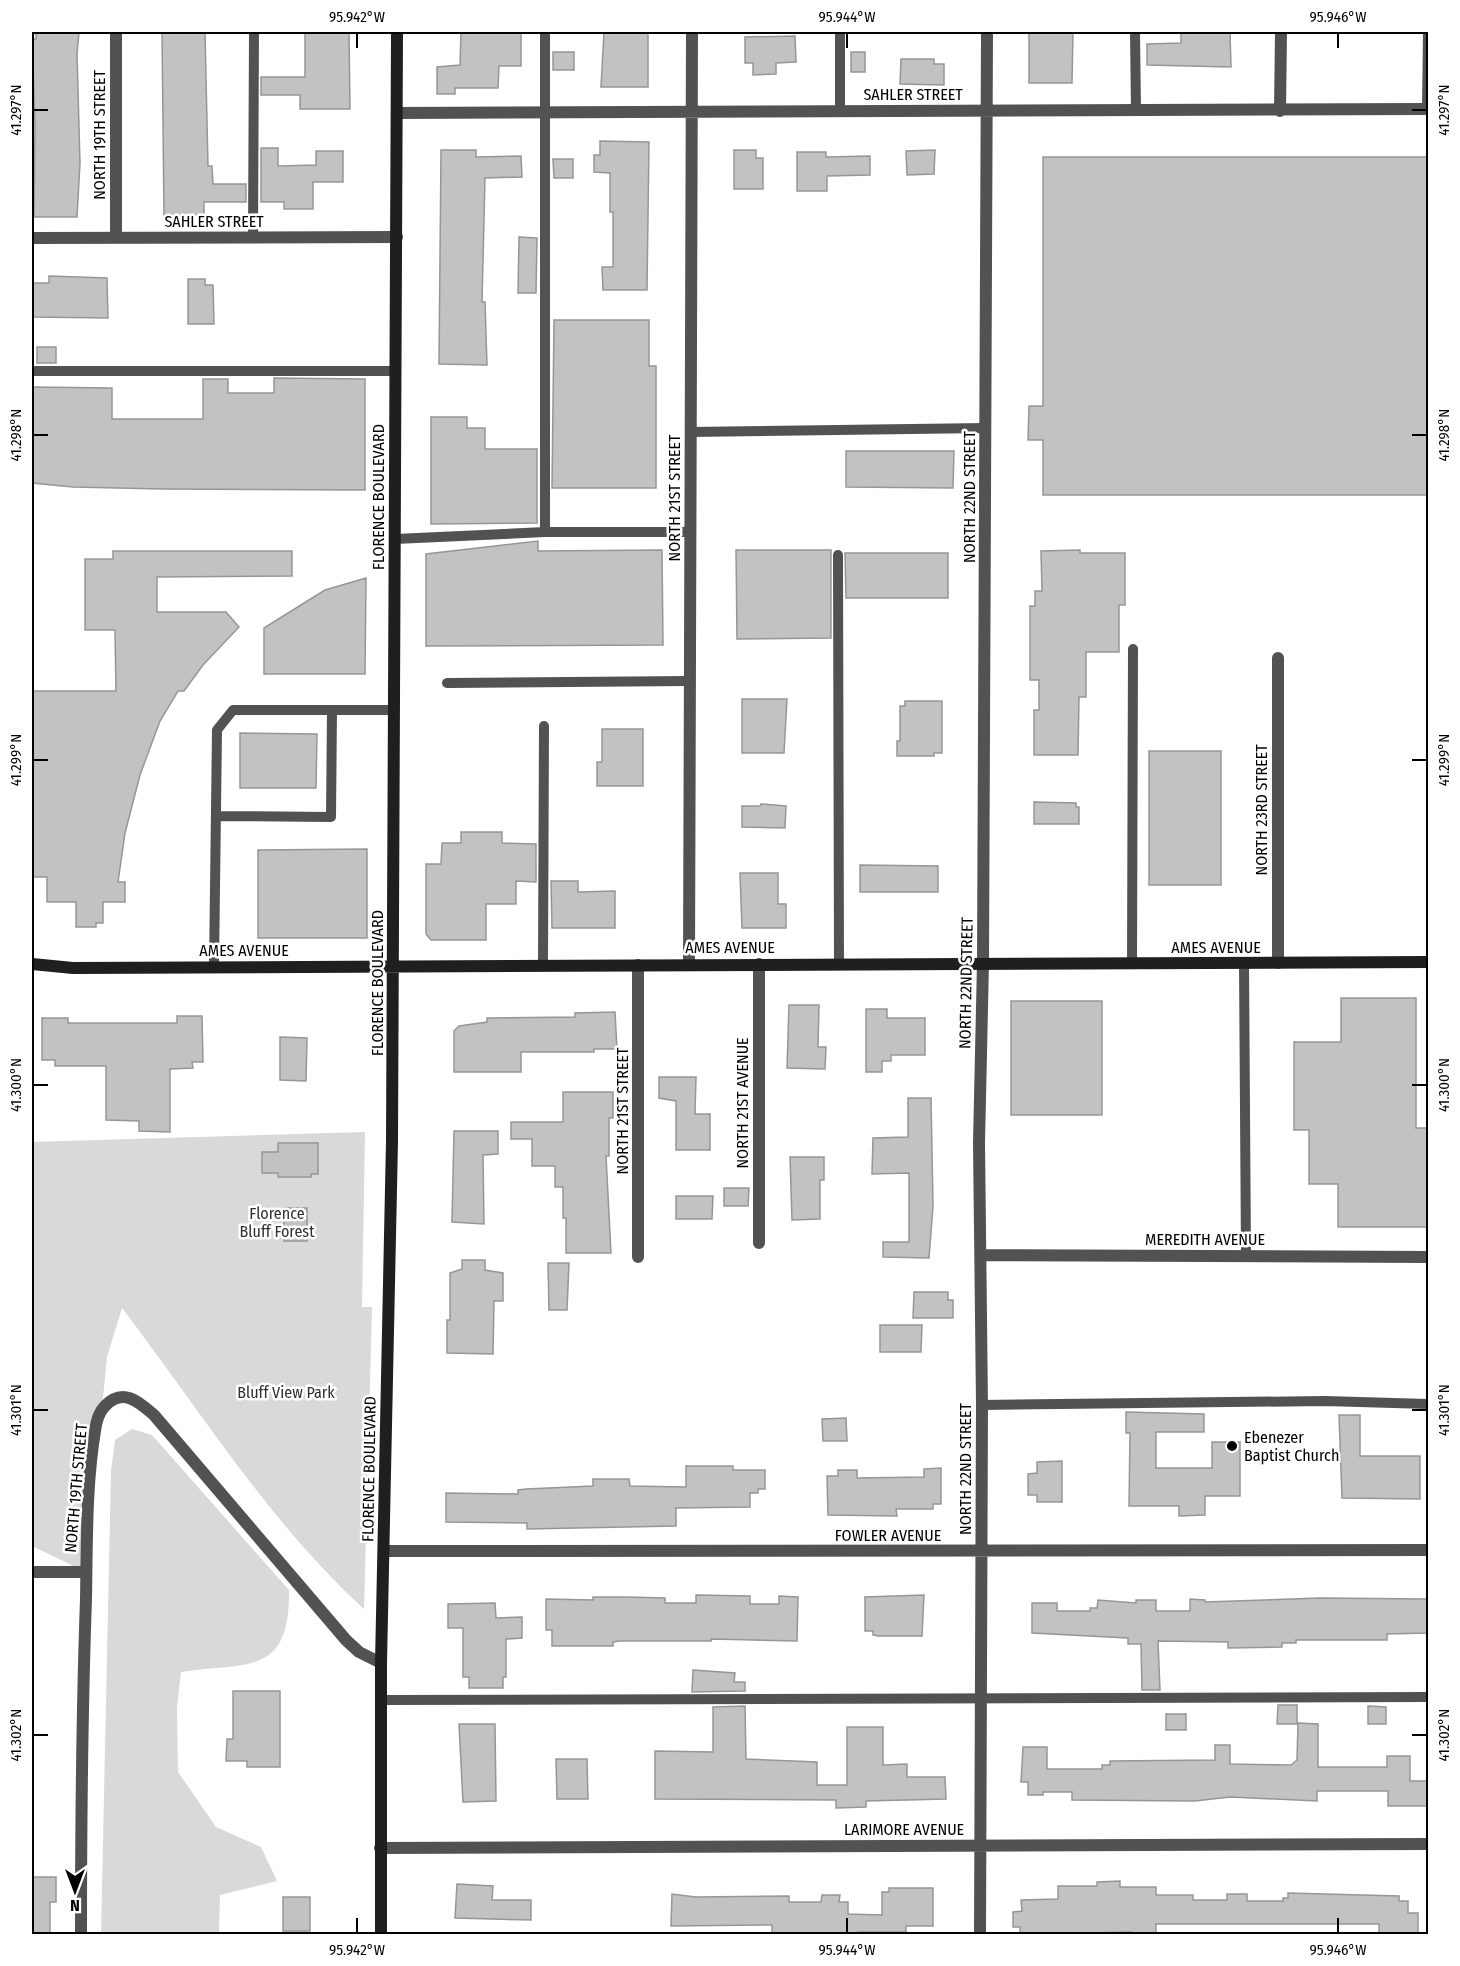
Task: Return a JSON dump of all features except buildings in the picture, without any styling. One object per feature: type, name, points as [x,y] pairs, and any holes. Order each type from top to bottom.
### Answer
[{"type":"street","name":"NORTH 19TH STREET","points":[[116,32],[116,238]]},
{"type":"street","name":"FLORENCE BOULEVARD","points":[[381,1935],[381,1663],[394,965],[397,32]]},
{"type":"street","name":"NORTH 21ST STREET","points":[[688,964],[692,32]]},
{"type":"street","name":"NORTH 22ND STREET","points":[[980,1935],[982,1405],[980,1143],[983,963],[987,32]]},
{"type":"street","points":[[1280,111],[1281,32]]},
{"type":"street","name":"SAHLER STREET","points":[[397,113],[1428,109]]},
{"type":"street","name":"SAHLER STREET","points":[[32,238],[397,237]]},
{"type":"street","name":"NORTH 23RD STREET","points":[[1278,658],[1278,963]]},
{"type":"street","name":"AMES AVENUE","points":[[32,964],[73,968],[1428,962]]},
{"type":"street","name":"NORTH 21ST AVENUE","points":[[759,964],[759,1243]]},
{"type":"street","name":"NORTH 21ST STREET","points":[[638,965],[638,1257]]},
{"type":"street","name":"MEREDITH AVENUE","points":[[981,1255],[1428,1257]]},
{"type":"street","name":"NORTH 19TH STREET","points":[[81,1935],[81,1744],[87,1572],[95,1429],[104,1407],[118,1396],[124,1396],[138,1401],[154,1415],[346,1640],[359,1652],[381,1663]]},
{"type":"street","name":"FOWLER AVENUE","points":[[384,1551],[1428,1550]]},
{"type":"street","points":[[32,1572],[87,1572]]},
{"type":"street","name":"LARIMORE AVENUE","points":[[380,1848],[1428,1844]]},
{"type":"lane","points":[[253,238],[254,32]]},
{"type":"lane","points":[[545,32],[545,532]]},
{"type":"lane","points":[[840,32],[840,110]]},
{"type":"lane","points":[[1135,32],[1136,111]]},
{"type":"lane","points":[[1428,32],[1428,109]]},
{"type":"lane","points":[[32,371],[395,371]]},
{"type":"lane","points":[[690,432],[986,428]]},
{"type":"lane","points":[[395,539],[545,532],[690,532]]},
{"type":"lane","points":[[838,555],[838,963]]},
{"type":"lane","points":[[1132,964],[1133,649]]},
{"type":"lane","points":[[447,683],[689,681]]},
{"type":"lane","points":[[214,967],[217,730],[233,710],[394,710]]},
{"type":"lane","points":[[216,816],[331,817],[332,710]]},
{"type":"lane","points":[[543,965],[544,726]]},
{"type":"lane","points":[[1244,963],[1246,1256]]},
{"type":"lane","points":[[982,1405],[1325,1401],[1428,1404]]},
{"type":"lane","points":[[381,1700],[1428,1697]]},
{"type":"green space","name":"Florence Bluff Forest","points":[[365,1132],[362,1307],[372,1307],[364,1609],[329,1575],[266,1502],[122,1308],[107,1357],[86,1572],[32,1546],[32,1142]]},
{"type":"green space","points":[[132,1429],[152,1435],[289,1590],[287,1618],[282,1638],[273,1652],[260,1660],[244,1665],[181,1672],[177,1707],[178,1772],[216,1827],[261,1847],[277,1881],[220,1895],[219,1934],[101,1934],[111,1471],[115,1440]]},
{"type":"place","name":"Ebenezer Baptist Church","points":[[1232,1446]]},
{"type":"park label","name":"Bluff View Park","points":[[286,1392]]}]
